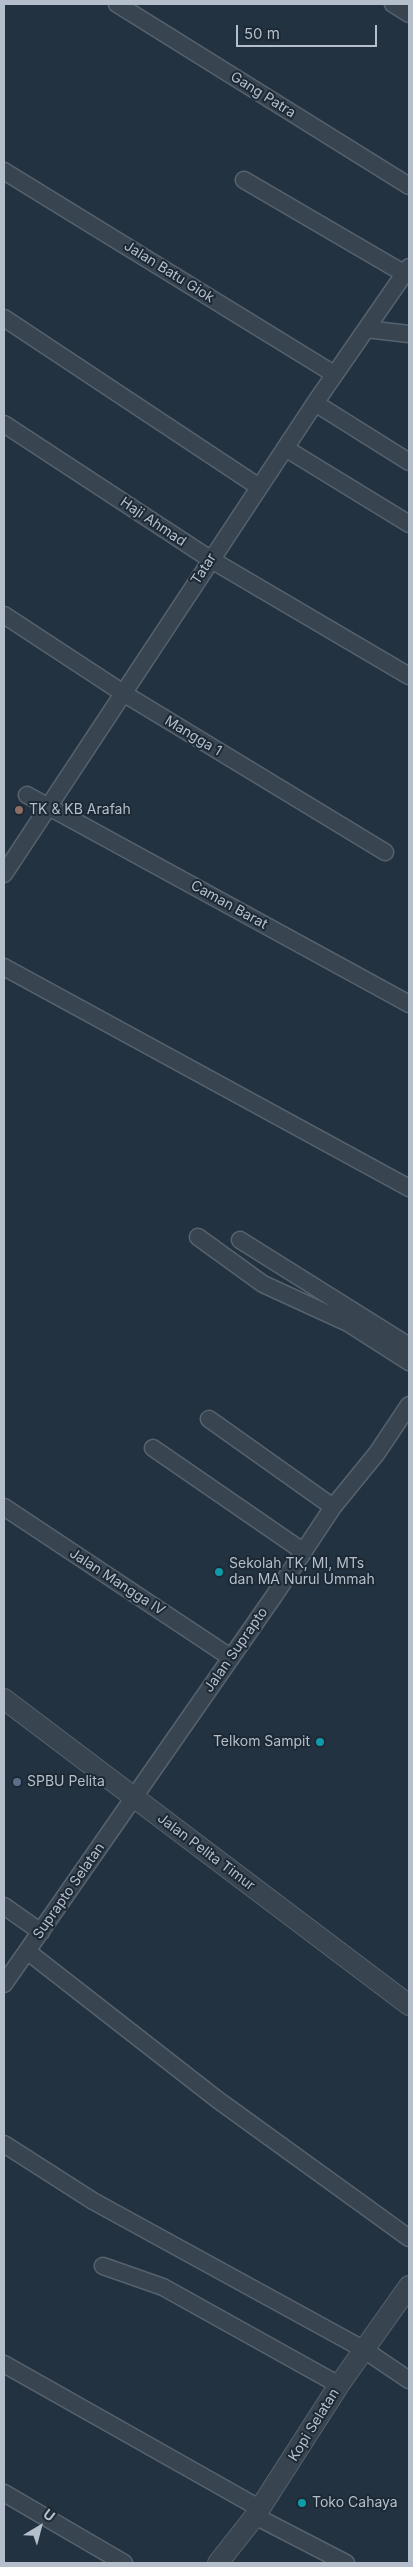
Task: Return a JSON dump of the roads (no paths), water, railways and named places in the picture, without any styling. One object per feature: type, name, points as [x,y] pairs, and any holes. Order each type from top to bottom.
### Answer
[{"type":"street","name":"Gang Patra","points":[[117,4],[409,186]]},
{"type":"street","points":[[394,4],[409,14]]},
{"type":"street","name":"Jalan Batu Giok","points":[[4,170],[334,374]]},
{"type":"street","points":[[244,180],[407,271]]},
{"type":"street","name":"Tatar","points":[[4,874],[284,448],[407,271]]},
{"type":"street","points":[[4,318],[259,487]]},
{"type":"street","points":[[366,329],[409,334]]},
{"type":"street","points":[[315,403],[409,462]]},
{"type":"street","name":"Haji Ahmad","points":[[4,424],[210,559],[409,676]]},
{"type":"street","points":[[284,448],[409,524]]},
{"type":"street","name":"Mangga 1","points":[[4,615],[123,694],[385,852]]},
{"type":"street","name":"Caman Barat","points":[[26,795],[409,1004]]},
{"type":"street","points":[[4,967],[409,1188]]},
{"type":"street","points":[[198,1237],[263,1284],[348,1323],[409,1362]]},
{"type":"street","points":[[240,1240],[409,1346]]},
{"type":"street","name":"Jalan Suprapto","points":[[134,1797],[304,1552],[333,1506],[377,1453],[409,1405]]},
{"type":"street","points":[[209,1418],[333,1506]]},
{"type":"street","points":[[153,1448],[304,1552]]},
{"type":"street","name":"Jalan Mangga IV","points":[[4,1507],[230,1657]]},
{"type":"street","name":"Jalan Pelita Timur","points":[[4,1699],[409,2005]]},
{"type":"street","name":"Suprapto Selatan","points":[[4,1984],[134,1797]]},
{"type":"street","points":[[4,1906],[41,1932]]},
{"type":"street","points":[[27,1951],[218,2100],[409,2238]]},
{"type":"street","points":[[4,2144],[94,2201],[363,2350],[409,2380]]},
{"type":"street","points":[[103,2266],[163,2287],[339,2385]]},
{"type":"street","name":"Kopi Selatan","points":[[218,2563],[257,2512],[339,2385],[409,2286]]},
{"type":"street","points":[[4,2364],[346,2563]]},
{"type":"street","points":[[4,2494],[124,2563]]},
{"type":"place","name":"TK & KB Arafah","points":[[19,810]]},
{"type":"place","name":"Sekolah TK, MI, MTs dan MA Nurul Ummah","points":[[219,1572]]},
{"type":"place","name":"Telkom Sampit","points":[[320,1742]]},
{"type":"place","name":"SPBU Pelita","points":[[17,1782]]},
{"type":"place","name":"Toko Cahaya","points":[[302,2503]]}]
